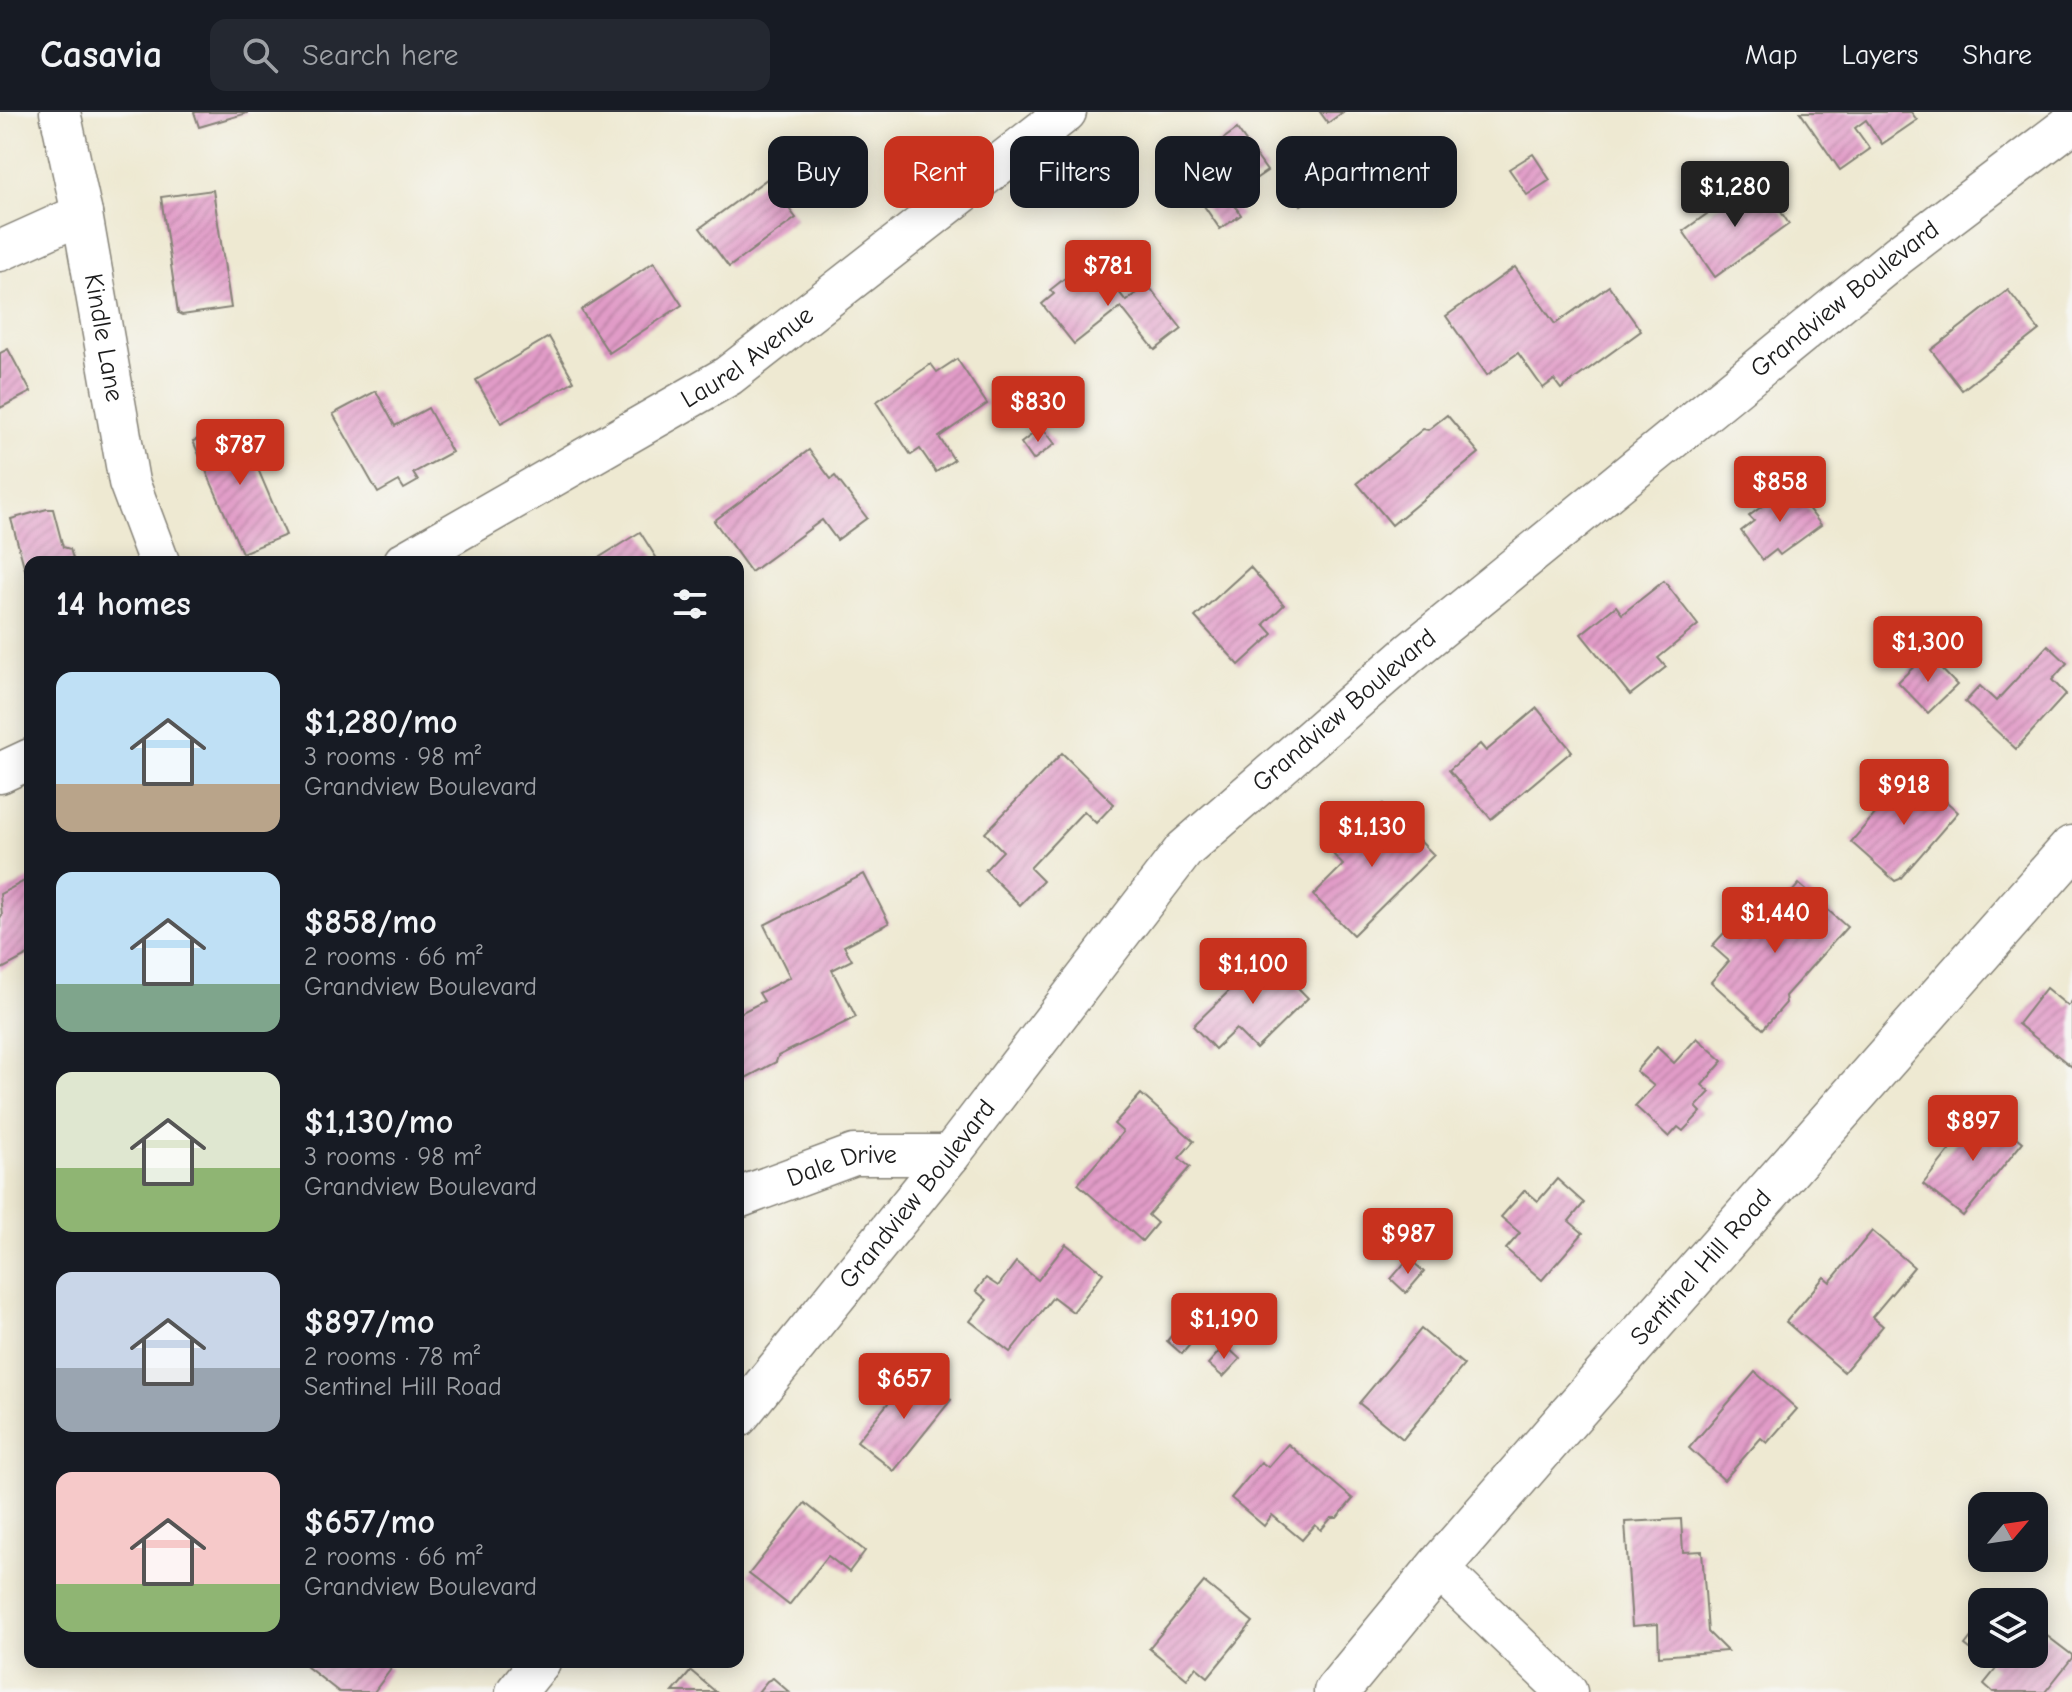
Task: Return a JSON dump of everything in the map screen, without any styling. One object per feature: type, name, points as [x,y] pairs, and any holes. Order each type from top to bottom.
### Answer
[{"type":"main road","name":"Sentinel Hill Road","points":[[1336,1692],[1569,1417],[2072,848]]},
{"type":"street","name":"Kindle Lane","points":[[60,112],[82,214],[129,482],[157,556]]},
{"type":"street","name":"Laurel Avenue","points":[[414,556],[728,376],[1066,112]]},
{"type":"street","name":"Grandview Boulevard","points":[[744,1410],[950,1155],[1184,850],[1435,632],[1898,255],[2072,123]]},
{"type":"street","points":[[0,251],[82,214]]},
{"type":"street","points":[[0,773],[24,762]]},
{"type":"street","name":"Dale Drive","points":[[744,1196],[854,1155],[950,1155]]},
{"type":"street","points":[[1438,1568],[1567,1692]]},
{"type":"street","points":[[516,1692],[535,1668]]},
{"type":"building","points":[[194,112],[247,112],[247,113],[199,127]]},
{"type":"building","points":[[1320,112],[1343,112],[1328,123]]},
{"type":"building","points":[[1800,112],[1911,112],[1917,120],[1882,144],[1866,120],[1855,128],[1870,149],[1840,170]]},
{"type":"building","points":[[1237,129],[1242,136],[1227,136]]},
{"type":"building","points":[[1533,154],[1550,180],[1527,195],[1509,169]]},
{"type":"building","points":[[1260,161],[1267,171],[1260,176]]},
{"type":"building","points":[[767,179],[768,208],[789,208],[796,218],[729,267],[700,228]]},
{"type":"building","points":[[1749,184],[1763,203],[1771,197],[1789,224],[1715,277],[1683,231]]},
{"type":"building","points":[[213,190],[231,308],[182,315],[178,313],[161,197]]},
{"type":"building","points":[[1205,208],[1236,208],[1241,215],[1220,229]]},
{"type":"building","points":[[654,262],[682,305],[609,353],[581,310]]},
{"type":"building","points":[[1096,262],[1126,301],[1147,284],[1182,329],[1155,350],[1121,307],[1074,344],[1042,304],[1054,294],[1050,290],[1064,279],[1068,284]]},
{"type":"building","points":[[1515,267],[1555,324],[1609,286],[1641,331],[1561,389],[1554,380],[1543,388],[1518,353],[1487,375],[1446,316]]},
{"type":"building","points":[[2008,290],[2039,330],[1962,390],[1931,350]]},
{"type":"building","points":[[549,337],[574,381],[501,423],[476,380]]},
{"type":"building","points":[[8,349],[31,392],[0,408],[0,353]]},
{"type":"building","points":[[957,359],[987,404],[939,437],[954,460],[936,472],[920,449],[911,455],[876,402],[931,364],[937,372]]},
{"type":"building","points":[[376,391],[395,426],[428,408],[452,452],[413,473],[418,481],[404,489],[399,481],[378,493],[333,414]]},
{"type":"building","points":[[1447,415],[1479,453],[1392,525],[1357,483],[1423,429],[1428,430]]},
{"type":"building","points":[[238,422],[286,535],[242,553],[193,441]]},
{"type":"building","points":[[1042,427],[1055,444],[1033,460],[1021,443]]},
{"type":"building","points":[[809,450],[831,479],[835,476],[867,518],[837,540],[822,520],[751,572],[744,562],[744,556],[739,556],[714,521]]},
{"type":"building","points":[[1790,485],[1821,525],[1780,555],[1776,550],[1763,560],[1741,531],[1754,521],[1749,516]]},
{"type":"building","points":[[53,509],[63,547],[70,549],[72,556],[24,556],[24,566],[11,519]]},
{"type":"building","points":[[640,532],[655,556],[602,556]]},
{"type":"building","points":[[1250,567],[1284,605],[1264,624],[1273,634],[1239,665],[1195,617]]},
{"type":"building","points":[[1664,581],[1698,625],[1658,658],[1666,667],[1630,695],[1581,634],[1616,606],[1622,614]]},
{"type":"building","points":[[2048,645],[2067,663],[2052,680],[2066,694],[2016,749],[1965,702],[1980,686],[1996,701]]},
{"type":"building","points":[[1927,654],[1957,685],[1928,713],[1898,682]]},
{"type":"building","points":[[1537,708],[1572,751],[1491,819],[1449,770],[1480,744],[1486,751]]},
{"type":"building","points":[[1062,753],[1114,804],[1096,823],[1084,811],[1030,868],[1043,881],[1020,905],[985,870],[1003,851],[985,833]]},
{"type":"building","points":[[1912,771],[1958,812],[1895,881],[1851,842]]},
{"type":"building","points":[[1383,804],[1434,855],[1353,935],[1313,895],[1343,865],[1333,854]]},
{"type":"building","points":[[864,874],[889,923],[844,946],[852,960],[832,970],[856,1017],[778,1056],[776,1062],[744,1079],[744,1011],[764,1001],[759,993],[790,977],[764,925]]},
{"type":"building","points":[[24,881],[24,957],[0,970],[2,916],[0,894]]},
{"type":"building","points":[[1799,884],[1847,927],[1785,996],[1786,1003],[1763,1029],[1711,982],[1729,961],[1712,946],[1738,918],[1755,934]]},
{"type":"building","points":[[1266,955],[1308,998],[1256,1049],[1236,1029],[1215,1049],[1193,1026]]},
{"type":"building","points":[[2046,988],[2068,1006],[2072,1001],[2072,1067],[2018,1024]]},
{"type":"building","points":[[1697,1038],[1723,1061],[1702,1085],[1710,1092],[1696,1107],[1701,1112],[1683,1131],[1678,1127],[1669,1137],[1635,1106],[1654,1086],[1636,1071],[1657,1047],[1674,1063]]},
{"type":"building","points":[[1141,1094],[1194,1141],[1179,1158],[1190,1167],[1148,1215],[1157,1223],[1142,1241],[1078,1184],[1123,1132],[1114,1124]]},
{"type":"building","points":[[1982,1109],[2023,1142],[1963,1216],[1923,1184]]},
{"type":"building","points":[[1557,1179],[1584,1203],[1569,1221],[1583,1233],[1542,1280],[1506,1249],[1520,1233],[1501,1217],[1525,1190],[1538,1201]]},
{"type":"building","points":[[1872,1231],[1914,1267],[1872,1317],[1883,1326],[1844,1372],[1786,1322],[1824,1277],[1830,1282]]},
{"type":"building","points":[[1066,1244],[1103,1273],[1073,1312],[1053,1297],[1010,1352],[970,1321],[987,1300],[976,1291],[986,1278],[998,1286],[1016,1262],[1038,1280]]},
{"type":"building","points":[[1409,1258],[1424,1272],[1406,1293],[1391,1279]]},
{"type":"building","points":[[1191,1312],[1207,1324],[1182,1354],[1167,1341]]},
{"type":"building","points":[[1421,1329],[1464,1365],[1403,1439],[1359,1403]]},
{"type":"building","points":[[1225,1345],[1240,1359],[1223,1377],[1208,1364]]},
{"type":"building","points":[[915,1370],[951,1400],[894,1471],[857,1441]]},
{"type":"building","points":[[1755,1372],[1797,1409],[1767,1443],[1761,1438],[1724,1480],[1689,1448]]},
{"type":"building","points":[[1288,1444],[1353,1499],[1337,1518],[1331,1518],[1321,1530],[1315,1525],[1302,1540],[1272,1515],[1264,1526],[1231,1498],[1261,1462],[1268,1467]]},
{"type":"building","points":[[805,1503],[865,1551],[849,1572],[828,1556],[789,1605],[749,1574]]},
{"type":"building","points":[[1681,1519],[1683,1552],[1702,1551],[1708,1632],[1727,1651],[1659,1656],[1658,1624],[1632,1626],[1625,1522]]},
{"type":"building","points":[[1204,1582],[1253,1622],[1208,1677],[1196,1667],[1187,1679],[1149,1648]]},
{"type":"building","points":[[2048,1637],[2072,1655],[2045,1692],[1993,1692],[1984,1684],[1996,1669],[2048,1668]]},
{"type":"building","points":[[309,1668],[391,1669],[374,1692],[339,1692]]},
{"type":"building","points":[[691,1671],[716,1692],[673,1692]]},
{"type":"building","points":[[773,1678],[789,1692],[758,1692]]}]
